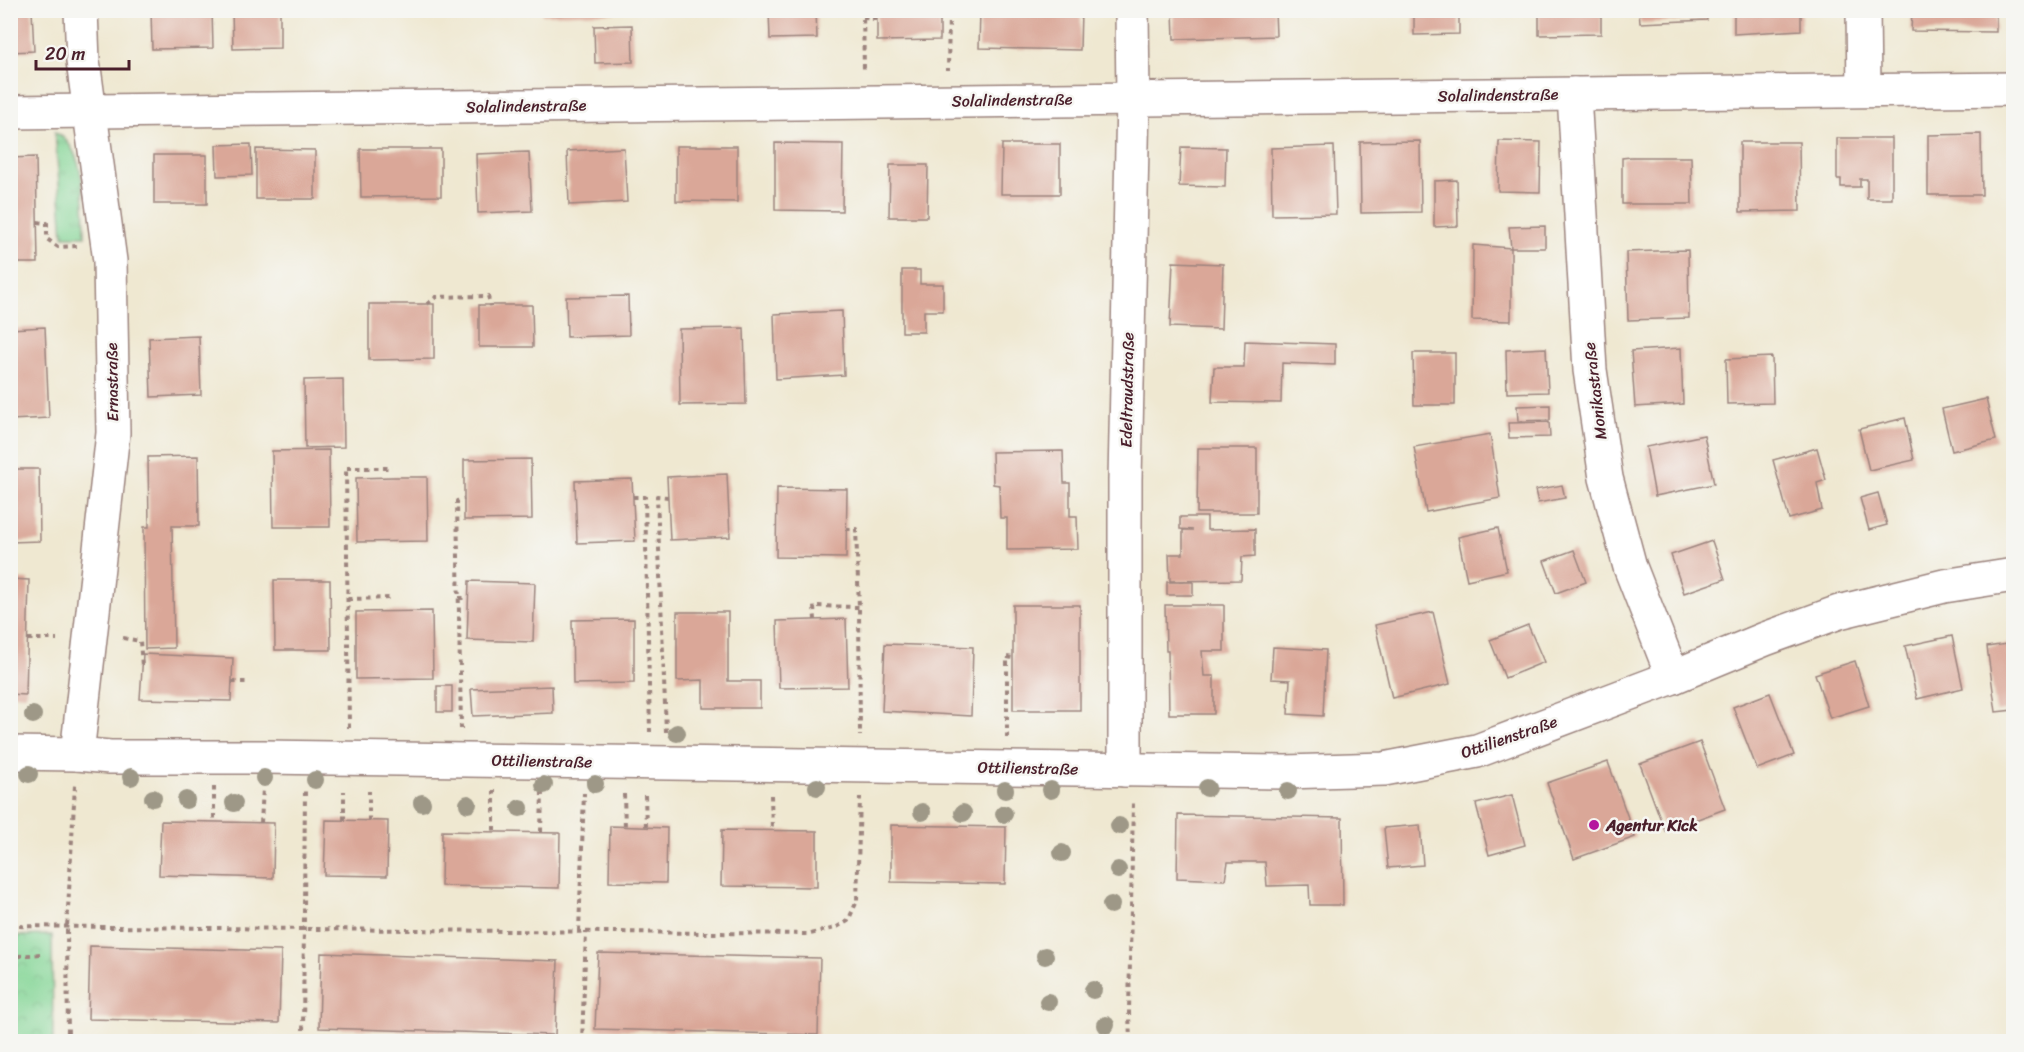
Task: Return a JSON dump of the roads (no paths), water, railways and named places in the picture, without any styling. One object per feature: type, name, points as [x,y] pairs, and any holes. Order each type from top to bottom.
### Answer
[{"type":"street","name":"Ernastraße","points":[[77,754],[113,434],[110,261],[83,61],[81,10]]},
{"type":"street","name":"Edeltraudstraße","points":[[1125,770],[1125,480],[1133,99],[1132,10]]},
{"type":"street","points":[[1863,10],[1864,90]]},
{"type":"street","name":"Solalindenstraße","points":[[10,112],[2013,89]]},
{"type":"street","name":"Monikastraße","points":[[1575,94],[1590,370],[1606,478],[1630,567],[1673,677]]},
{"type":"street","name":"Ottilienstraße","points":[[10,753],[110,757],[306,757],[1286,772],[1384,769],[1476,751],[1839,612],[1944,586],[2013,575]]},
{"type":"place","name":"Agentur Kick","points":[[1594,825]]}]
